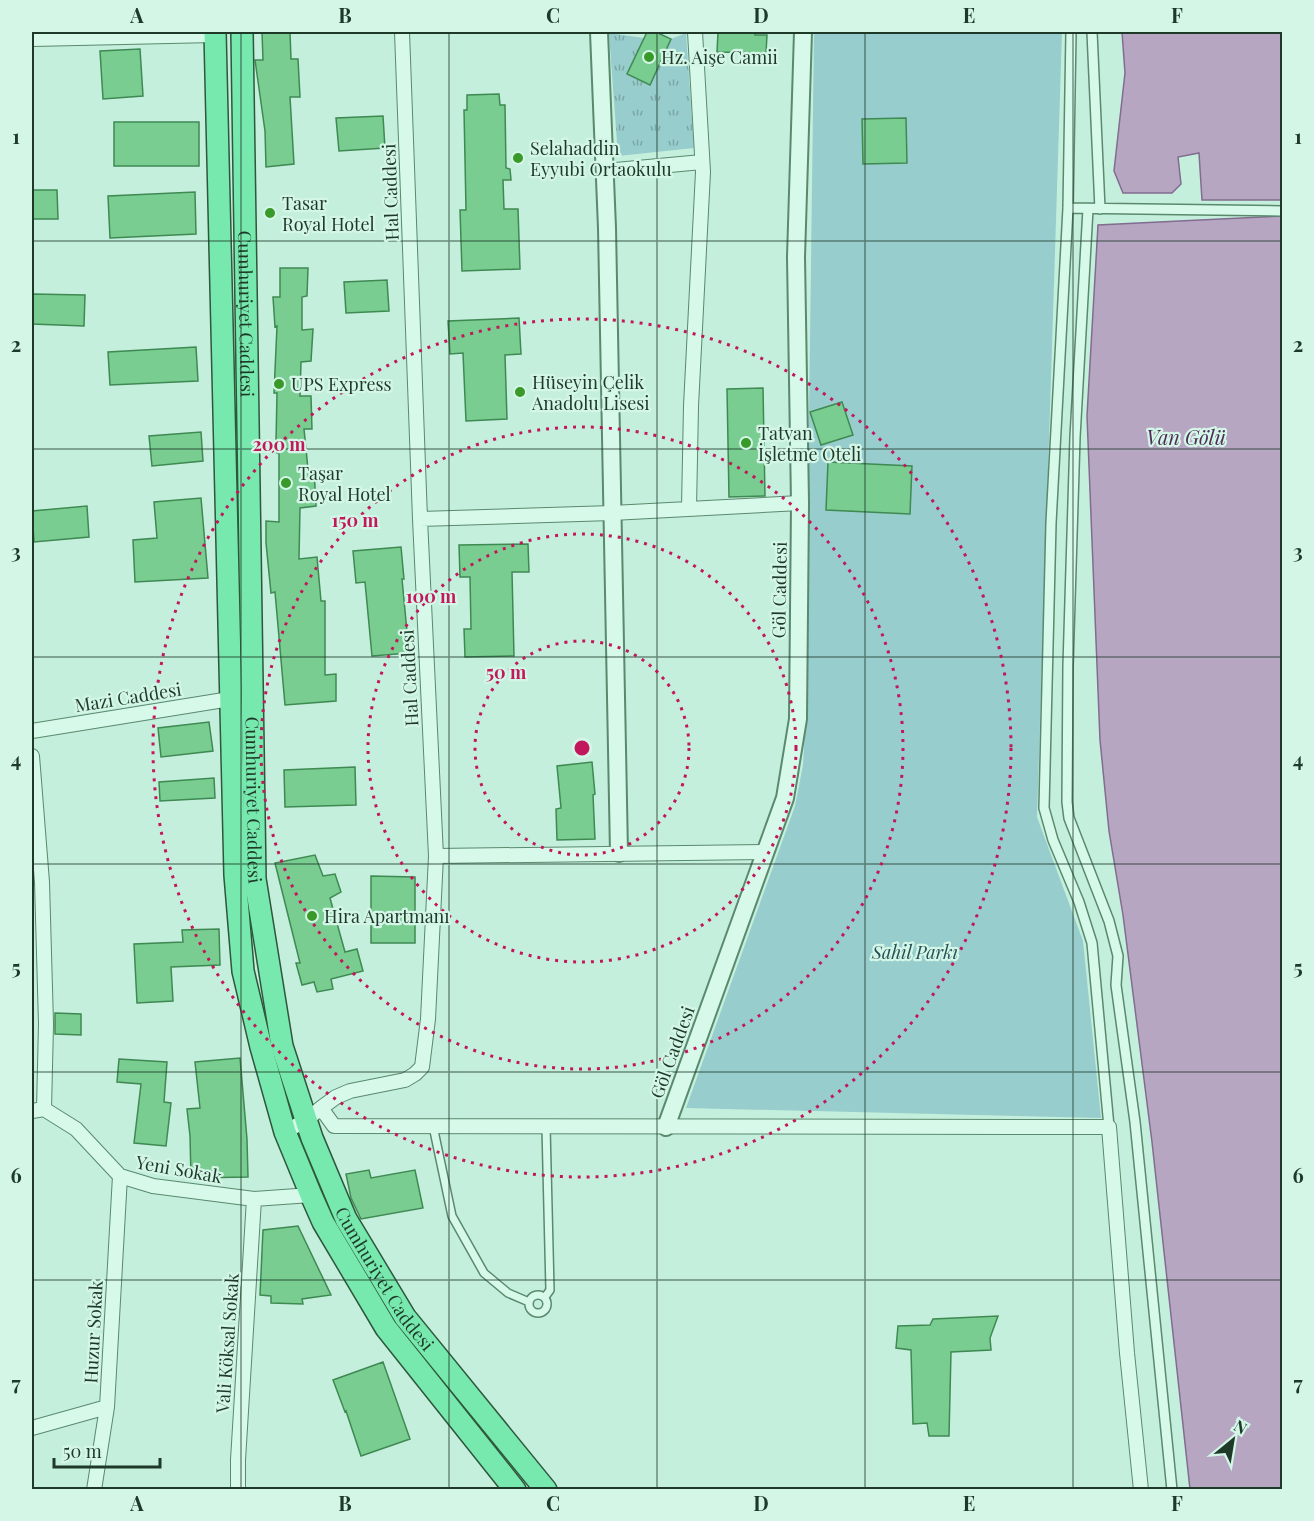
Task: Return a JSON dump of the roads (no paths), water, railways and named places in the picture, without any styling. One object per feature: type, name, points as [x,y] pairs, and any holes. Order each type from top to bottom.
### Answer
[{"type":"highway","name":"Cumhuriyet Caddesi","points":[[242,32],[255,879],[282,1046],[314,1114],[312,1138],[346,1219],[405,1317],[546,1490]]},
{"type":"highway","name":"Cumhuriyet Caddesi","points":[[215,33],[235,875],[243,971],[285,1132],[323,1222],[386,1328],[514,1489]]},
{"type":"street","name":"Hal Caddesi","points":[[285,1132],[350,1090],[405,1080],[422,1067],[428,1019],[436,856],[420,519],[402,32]]},
{"type":"street","points":[[599,32],[605,171],[619,853]]},
{"type":"street","points":[[689,508],[691,406],[702,162],[694,32]]},
{"type":"street","name":"Göl Caddesi","points":[[666,1127],[785,798],[798,719],[800,503],[796,257],[803,32]]},
{"type":"street","points":[[1071,32],[1068,208],[1051,523],[1044,808],[1053,840],[1079,902],[1092,943],[1141,1490]]},
{"type":"street","points":[[1092,32],[1100,209]]},
{"type":"street","points":[[32,39],[215,33]]},
{"type":"street","points":[[605,171],[702,162]]},
{"type":"street","points":[[1068,208],[1282,211]]},
{"type":"street","points":[[1088,208],[1075,437],[1068,666],[1067,802],[1069,818],[1109,921],[1118,956],[1116,985],[1135,1122],[1172,1490]]},
{"type":"street","points":[[420,519],[612,513],[800,503]]},
{"type":"street","name":"Mazi Caddesi","points":[[32,731],[230,699]]},
{"type":"street","points":[[32,756],[46,1024],[38,1110]]},
{"type":"street","points":[[436,856],[766,852]]},
{"type":"street","points":[[32,1026],[46,1024]]},
{"type":"street","name":"Yeni Sokak","points":[[38,1110],[76,1129],[120,1176],[153,1186],[254,1198],[311,1195]]},
{"type":"street","points":[[314,1114],[334,1126],[1109,1127]]},
{"type":"street","name":"Huzur Sokak","points":[[94,1490],[107,1407],[120,1176]]},
{"type":"street","name":"Vali Köksal Sokak","points":[[238,1490],[238,1448],[254,1198]]},
{"type":"street","points":[[32,1428],[107,1407]]},
{"type":"lane","points":[[434,1126],[452,1216],[484,1273],[508,1293],[529,1302]]},
{"type":"lane","points":[[529,1302],[530,1309],[540,1313],[547,1306],[545,1297],[550,1290],[546,1127]]},
{"type":"lane","points":[[529,1302],[537,1295],[545,1297]]},
{"type":"water","points":[[1122,32],[1282,32],[1282,200],[1202,200],[1199,153],[1178,157],[1181,184],[1172,193],[1123,193],[1114,171],[1125,73]]},
{"type":"water","name":"Van Gölü","points":[[1282,216],[1282,1489],[1190,1489],[1152,1142],[1123,915],[1109,831],[1100,740],[1087,416],[1098,225]]},
{"type":"place","name":"Hz. Aişe Camii","points":[[649,57]]},
{"type":"place","name":"Selahaddin Eyyubi Ortaokulu","points":[[518,158]]},
{"type":"place","name":"Tasar Royal Hotel","points":[[270,213]]},
{"type":"place","name":"UPS Express","points":[[279,384]]},
{"type":"place","name":"Hüseyin Çelik Anadolu Lisesi","points":[[520,392]]},
{"type":"place","name":"Tatvan İşletme Oteli","points":[[746,443]]},
{"type":"place","name":"Taşar Royal Hotel","points":[[286,483]]},
{"type":"place","name":"Hira Apartmanı","points":[[312,916]]},
{"type":"park label","name":"Sahil Parkı","points":[[915,952]]}]
